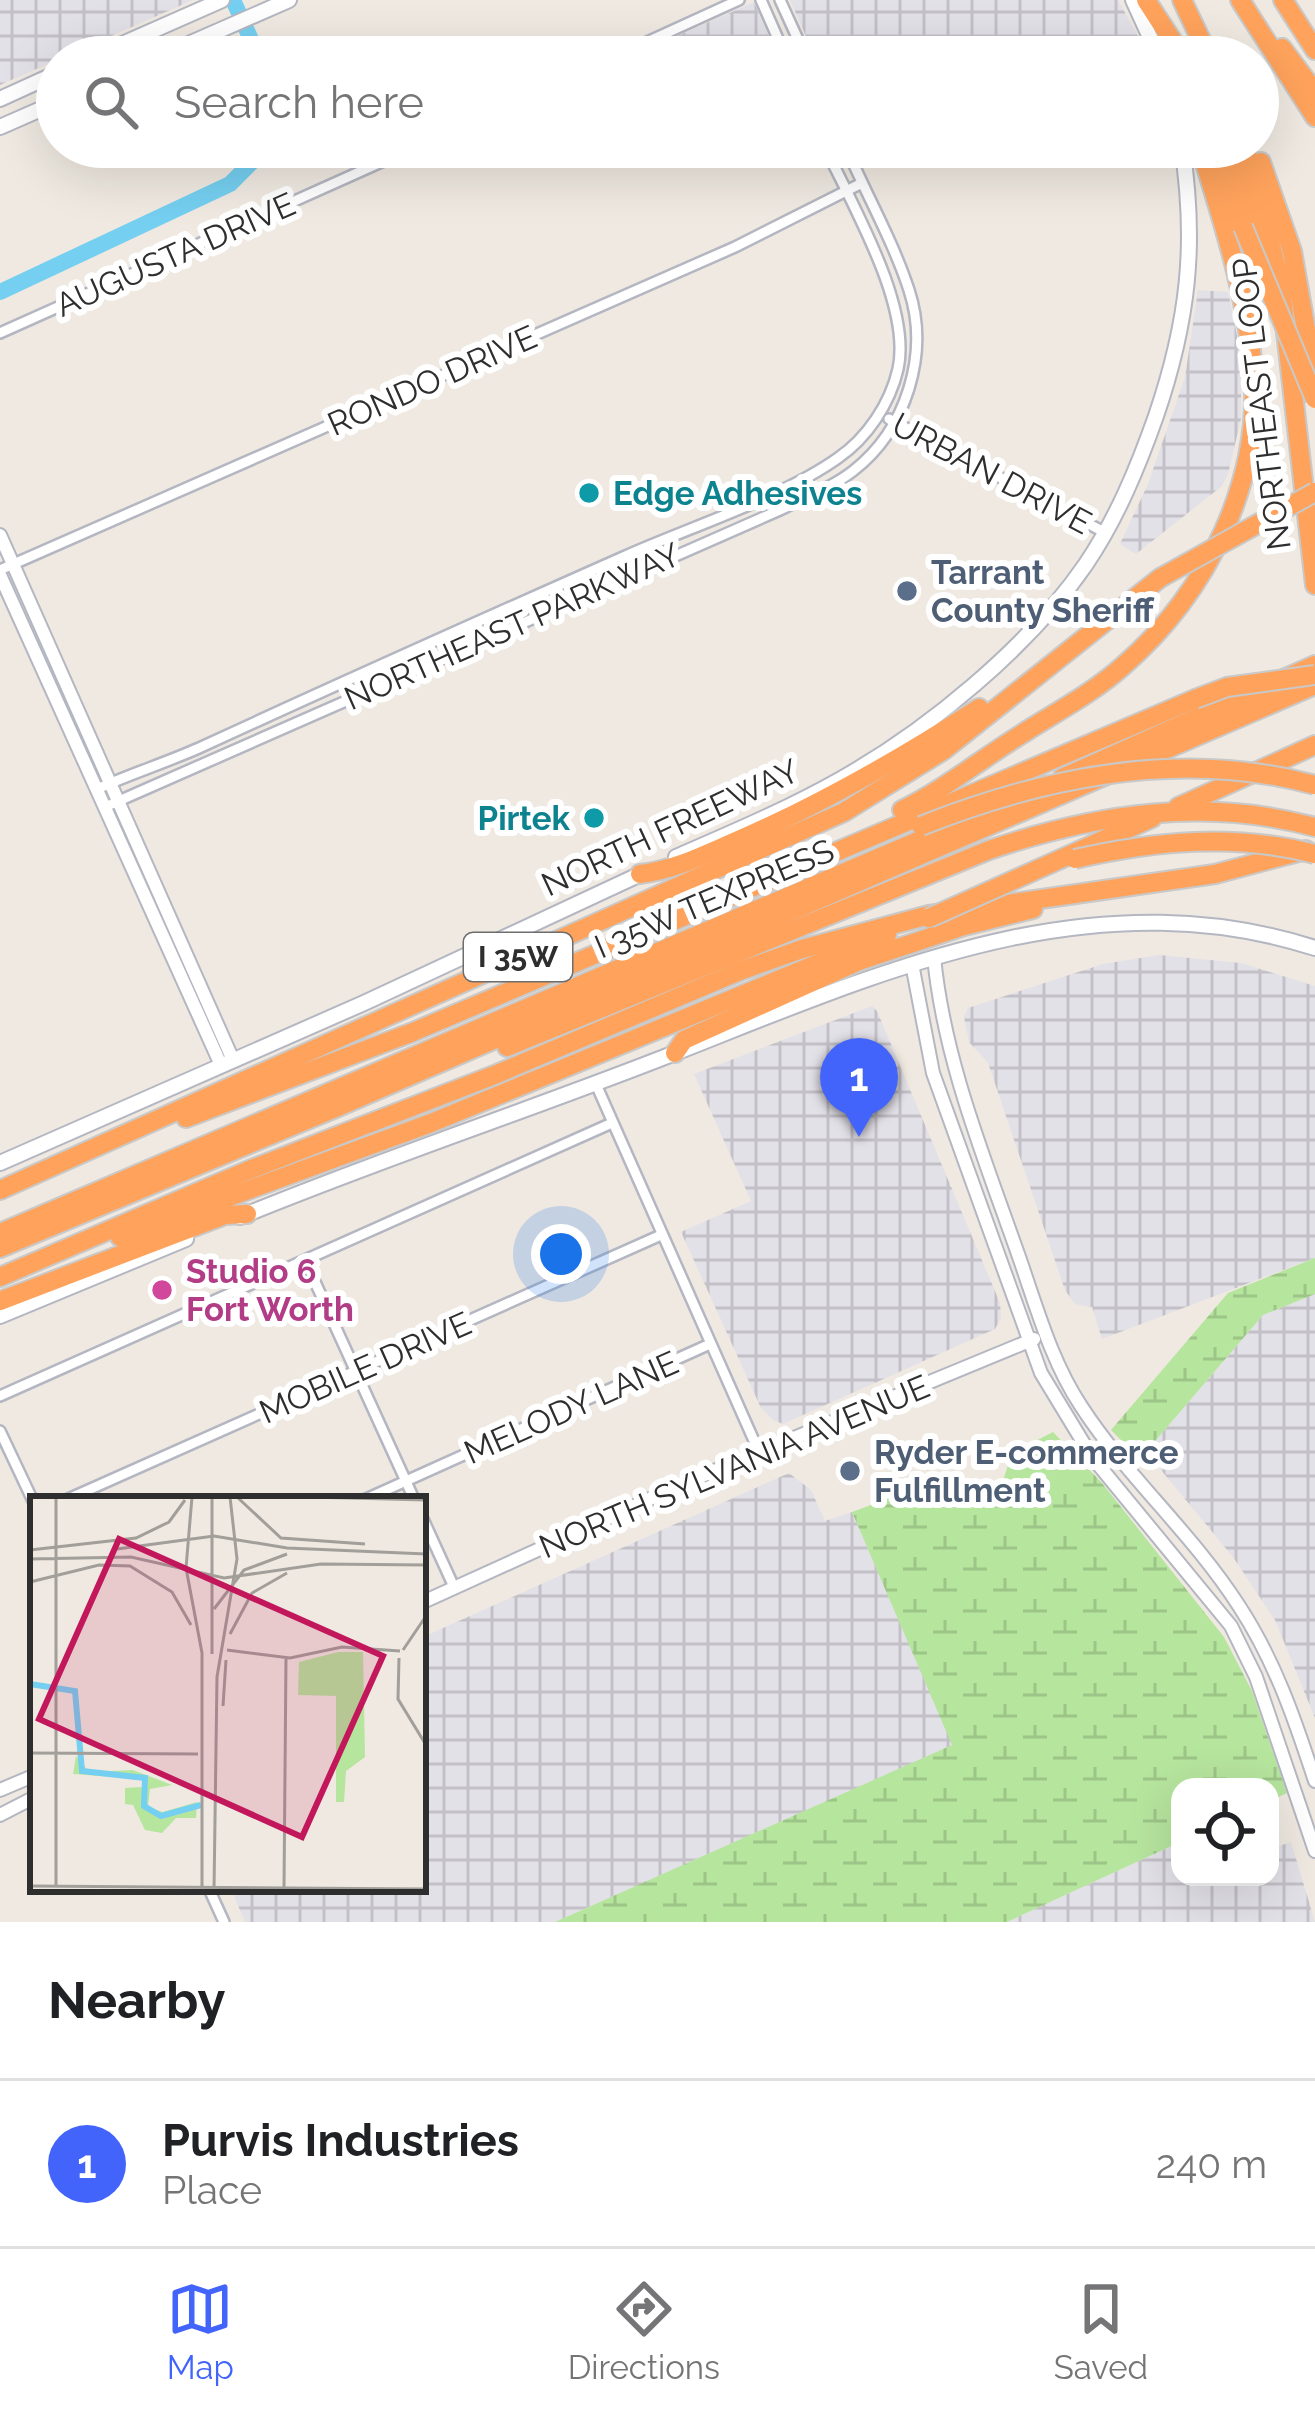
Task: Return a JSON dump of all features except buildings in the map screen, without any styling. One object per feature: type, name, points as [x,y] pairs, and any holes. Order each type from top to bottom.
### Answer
[{"type":"highway","points":[[1145,0],[1161,36]]},
{"type":"highway","points":[[1145,0],[1169,36]]},
{"type":"highway","points":[[1183,0],[1199,36]]},
{"type":"highway","points":[[1242,0],[1271,36]]},
{"type":"highway","points":[[1242,0],[1264,36]]},
{"type":"highway","points":[[1286,0],[1315,37]]},
{"type":"highway","points":[[1286,0],[1315,50]]},
{"type":"highway","points":[[1279,47],[1315,92]]},
{"type":"highway","points":[[1279,59],[1315,117]]},
{"type":"highway","points":[[708,904],[726,890],[909,806],[1089,692],[1150,641],[1198,582],[1239,492],[1255,396],[1244,304],[1210,168]]},
{"type":"highway","points":[[1215,168],[1315,399]]},
{"type":"highway","points":[[1233,168],[1286,320]]},
{"type":"highway","name":"NORTHEAST LOOP","points":[[1255,168],[1286,320],[1315,585]]},
{"type":"highway","points":[[1258,168],[1292,251],[1315,381]]},
{"type":"highway","name":"NORTH FREEWAY","points":[[0,1190],[844,812],[944,750],[1160,578],[1315,492]]},
{"type":"highway","points":[[0,1200],[183,1119],[413,1032],[1195,699],[1315,668]]},
{"type":"highway","name":"I 35W TEXPRESS","points":[[0,1233],[913,845],[1315,668]]},
{"type":"highway","name":"I 35W TEXPRESS","points":[[0,1248],[1315,685]]},
{"type":"highway","points":[[640,874],[666,871],[805,811],[996,698],[1016,691]]},
{"type":"highway","points":[[58,1252],[78,1252],[275,1182],[727,1004],[1315,745]]},
{"type":"highway","points":[[224,1138],[233,1127],[512,1000],[1004,794],[1144,769],[1263,774],[1315,785]]},
{"type":"highway","points":[[399,1081],[426,1077],[538,1035],[1030,836],[1106,818],[1187,810],[1264,816],[1315,827]]},
{"type":"highway","points":[[1025,875],[1075,859],[1165,842],[1236,841],[1315,850]]},
{"type":"highway","points":[[0,1277],[740,971],[846,936],[911,920],[1232,870],[1315,850]]},
{"type":"highway","points":[[675,1053],[684,1040],[859,961],[964,926],[1058,905],[1082,892]]},
{"type":"highway","points":[[0,1301],[225,1214],[247,1214]]},
{"type":"main road","points":[[206,36],[289,0]]},
{"type":"main road","points":[[1132,0],[1149,36]]},
{"type":"main road","points":[[144,36],[217,3]]},
{"type":"main road","points":[[0,99],[36,83]]},
{"type":"main road","points":[[0,127],[36,111]]},
{"type":"main road","name":"NORTH FREEWAY","points":[[0,1163],[837,782],[962,692],[1039,620],[1087,562],[1139,464],[1180,336],[1190,280],[1184,168]]},
{"type":"main road","points":[[0,1316],[247,1214],[934,957],[1048,930],[1139,920],[1240,928],[1315,948]]},
{"type":"street","points":[[660,36],[739,0]]},
{"type":"street","points":[[761,0],[777,36]]},
{"type":"street","points":[[780,0],[796,36]]},
{"type":"street","name":"AUGUSTA DRIVE","points":[[0,333],[368,168]]},
{"type":"street","name":"NORTHEAST PARKWAY","points":[[104,786],[823,468],[861,439],[879,414],[897,373],[899,330],[888,290],[835,168]]},
{"type":"street","name":"NORTHEAST PARKWAY","points":[[111,804],[779,510],[848,475],[877,447],[911,388],[916,314],[909,287],[855,168]]},
{"type":"street","name":"RONDO DRIVE","points":[[4,570],[734,247],[862,183]]},
{"type":"street","name":"URBAN DRIVE","points":[[879,414],[1104,532]]},
{"type":"street","points":[[700,522],[709,538]]},
{"type":"street","points":[[0,535],[4,570],[227,1063]]},
{"type":"street","points":[[543,592],[549,609]]},
{"type":"street","points":[[259,719],[268,736]]},
{"type":"street","points":[[934,957],[952,1055],[988,1167],[1047,1334],[1079,1404],[1237,1602],[1273,1666],[1315,1781]]},
{"type":"street","points":[[912,964],[933,1073],[1029,1341],[1062,1413],[1092,1457],[1231,1625],[1256,1677],[1315,1849]]},
{"type":"street","points":[[595,1082],[759,1452]]},
{"type":"street","points":[[0,1396],[612,1123]]},
{"type":"street","points":[[968,1172],[988,1167]]},
{"type":"street","name":"MOBILE DRIVE","points":[[75,1496],[661,1235]]},
{"type":"street","points":[[304,1260],[413,1496]]},
{"type":"street","name":"NORTH SYLVANIA AVENUE","points":[[426,1601],[759,1452],[1047,1334]]},
{"type":"street","name":"MELODY LANE","points":[[372,1496],[710,1344]]},
{"type":"street","points":[[0,1431],[31,1496]]},
{"type":"street","points":[[426,1526],[454,1588]]},
{"type":"street","points":[[1256,1677],[1273,1666]]},
{"type":"street","points":[[0,1790],[30,1776]]},
{"type":"street","points":[[2,1810],[30,1799]]},
{"type":"street","points":[[209,1892],[224,1922]]},
{"type":"shaded area","points":[[0,0],[193,0],[111,36],[36,36],[36,69],[0,85]]},
{"type":"shaded area","points":[[790,0],[1118,0],[1138,36],[806,36]]},
{"type":"shaded area","points":[[754,2],[769,36],[677,36]]},
{"type":"shaded area","points":[[1198,290],[1228,292],[1241,358],[1241,419],[1222,486],[1136,554],[1120,544],[1148,484],[1185,377]]},
{"type":"shaded area","points":[[1159,955],[1241,963],[1315,986],[1315,1258],[1102,1339],[1092,1307],[1075,1304],[1065,1290],[988,1063],[969,1042],[964,1017],[968,1008],[1103,964]]},
{"type":"shaded area","points":[[872,1006],[1000,1303],[1001,1318],[995,1329],[783,1424],[761,1408],[681,1232],[751,1201],[694,1074]]},
{"type":"shaded area","points":[[1315,1294],[1315,1718],[1275,1620],[1233,1557],[1156,1464],[1150,1447],[1263,1315]]},
{"type":"shaded area","points":[[789,1473],[811,1490],[825,1521],[852,1512],[953,1745],[555,1922],[245,1922],[232,1892],[426,1892],[426,1636]]},
{"type":"shaded area","points":[[1291,1842],[1315,1922],[1007,1922],[1171,1846],[1171,1886],[1279,1886],[1279,1846]]},
{"type":"green space","points":[[1315,1258],[1315,1294],[1263,1315],[1150,1447],[1134,1453],[1111,1430],[1228,1293]]},
{"type":"green space","points":[[1053,1432],[1102,1483],[1224,1637],[1252,1691],[1287,1793],[1279,1797],[1279,1778],[1171,1778],[1171,1846],[1007,1922],[555,1922],[952,1745],[852,1512],[909,1491],[936,1499],[979,1502],[998,1496],[1012,1453]]},
{"type":"waterway","points":[[233,0],[249,36]]},
{"type":"waterway","points":[[0,292],[230,184],[246,168]]},
{"type":"place","name":"Edge Adhesives","points":[[589,493]]},
{"type":"place","name":"Tarrant County Sheriff","points":[[907,591]]},
{"type":"place","name":"Pirtek","points":[[594,818]]},
{"type":"place","name":"Purvis Industries","points":[[859,1137]]},
{"type":"place","name":"Studio 6 Fort Worth","points":[[162,1290]]},
{"type":"place","name":"Ryder E-commerce Fulfillment","points":[[850,1471]]}]
